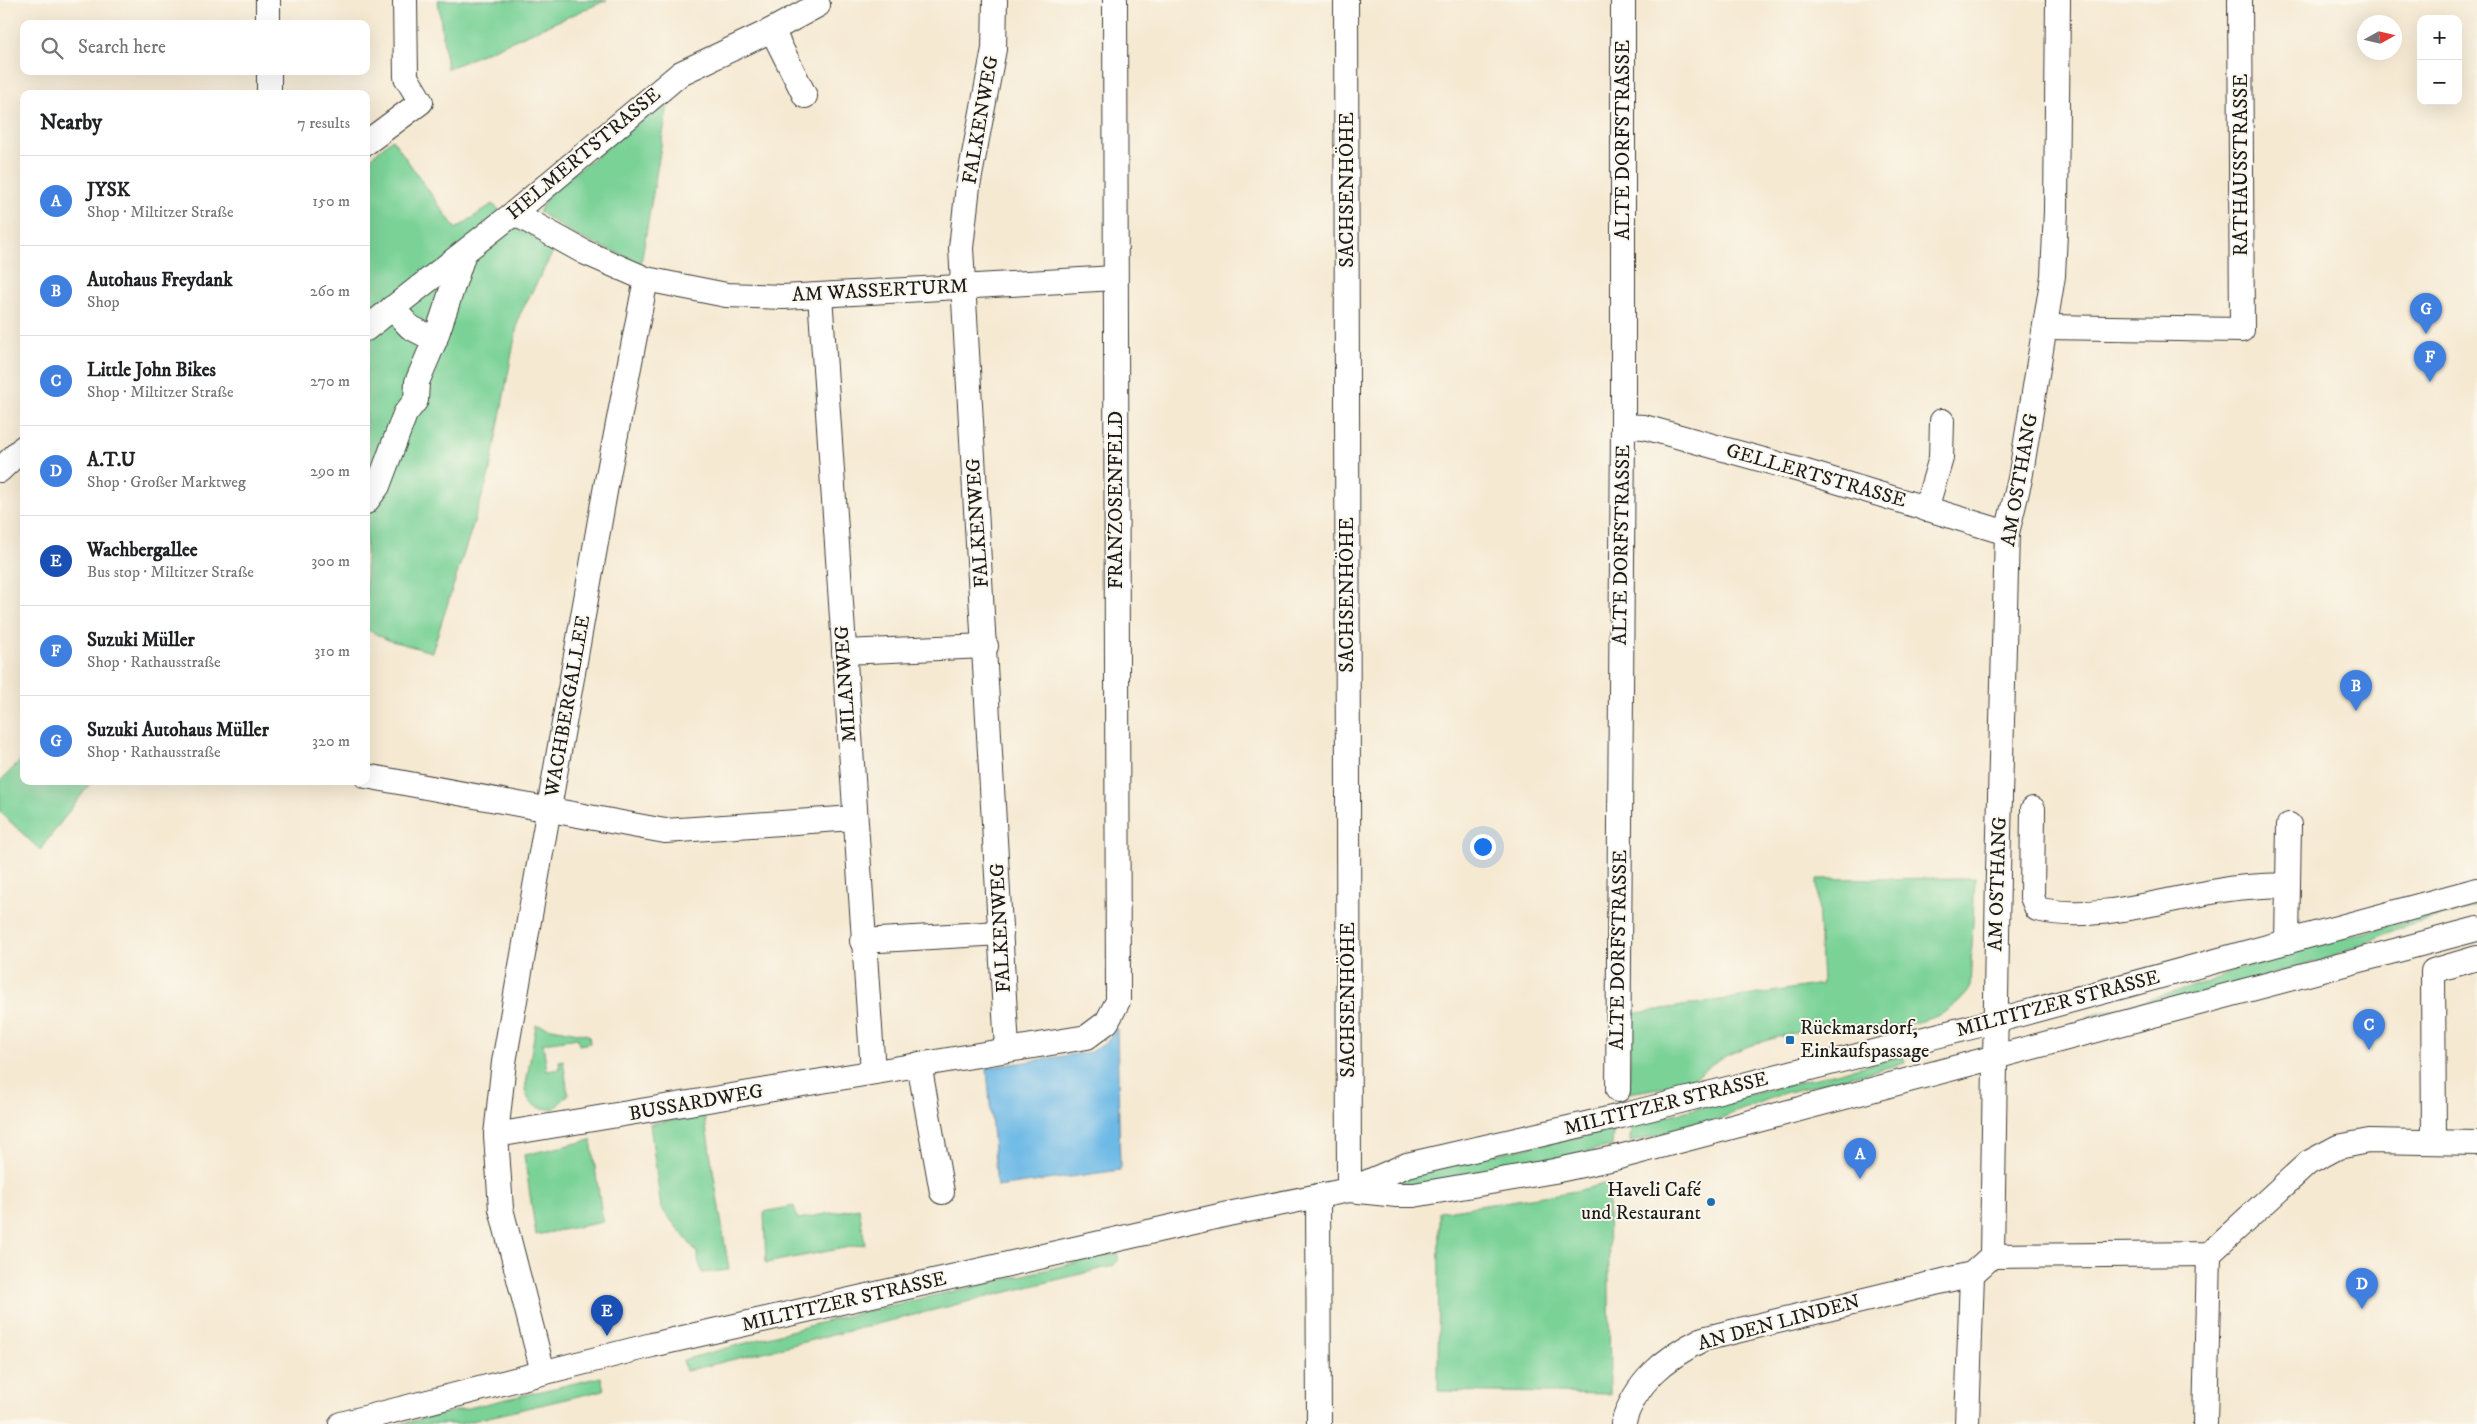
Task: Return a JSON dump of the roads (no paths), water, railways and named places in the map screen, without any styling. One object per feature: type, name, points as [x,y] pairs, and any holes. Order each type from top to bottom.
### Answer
[{"type":"street","points":[[268,0],[268,20]]},
{"type":"street","points":[[370,140],[421,102],[406,77],[405,0]]},
{"type":"street","name":"FALKENWEG","points":[[995,0],[994,50],[968,186],[961,248],[986,646],[1007,1049]]},
{"type":"street","name":"FRANZOSENFELD","points":[[1115,0],[1118,1001]]},
{"type":"street","name":"SACHSENHÖHE","points":[[1346,0],[1349,1190]]},
{"type":"street","name":"ALTE DORFSTRASSE","points":[[1618,1090],[1623,426],[1623,0]]},
{"type":"street","name":"AM OSTHANG","points":[[1992,1256],[1994,1058],[2007,533],[2020,479],[2053,276],[2056,211],[2058,0]]},
{"type":"street","name":"RATHAUSSTRASSE","points":[[2045,327],[2242,330],[2240,0]]},
{"type":"street","name":"HELMERTSTRASSE","points":[[370,326],[514,213],[681,73],[772,30],[818,5]]},
{"type":"street","points":[[772,30],[805,96]]},
{"type":"street","points":[[269,75],[269,90]]},
{"type":"street","name":"AM WASSERTURM","points":[[514,213],[584,252],[646,279],[726,295],[783,297],[1115,278]]},
{"type":"street","points":[[370,497],[378,486],[405,414],[416,400],[417,382],[435,340],[464,253]]},
{"type":"street","name":"WACHBERGALLEE","points":[[496,1135],[501,1077],[550,809],[604,493],[646,279]]},
{"type":"street","name":"MILANWEG","points":[[820,295],[872,1072]]},
{"type":"street","points":[[392,308],[410,327],[435,340]]},
{"type":"street","points":[[1926,509],[1941,458],[1942,421]]},
{"type":"street","name":"GELLERTSTRASSE","points":[[1623,426],[1644,426],[2007,533]]},
{"type":"street","points":[[0,470],[20,451]]},
{"type":"street","points":[[844,652],[986,646]]},
{"type":"street","points":[[370,777],[665,830],[854,818]]},
{"type":"street","points":[[2034,809],[2032,897],[2037,908],[2056,913],[2136,908],[2223,890],[2288,885]]},
{"type":"street","points":[[2288,825],[2288,942]]},
{"type":"street","name":"MILTITZER STRASSE","points":[[341,1424],[652,1345],[1349,1190],[1407,1165],[1621,1116],[1995,1021],[2477,890]]},
{"type":"street","name":"MILTITZER STRASSE","points":[[1349,1190],[1398,1195],[1414,1194],[1554,1171],[1619,1157],[2477,929]]},
{"type":"street","points":[[862,941],[1001,933]]},
{"type":"street","points":[[2434,1142],[2433,971],[2477,958]]},
{"type":"street","name":"BUSSARDWEG","points":[[496,1135],[1087,1037],[1106,1022],[1118,1001]]},
{"type":"street","points":[[919,1064],[942,1192]]},
{"type":"street","points":[[496,1135],[501,1209],[543,1372]]},
{"type":"street","points":[[1967,1424],[1972,1274],[1992,1256],[2209,1254],[2308,1163],[2338,1146],[2369,1141],[2477,1143]]},
{"type":"street","points":[[1318,1196],[1319,1424]]},
{"type":"street","points":[[2205,1424],[2209,1254]]},
{"type":"street","name":"AN DEN LINDEN","points":[[1622,1424],[1633,1398],[1644,1380],[1663,1363],[1702,1339],[1972,1274]]},
{"type":"water","points":[[1117,1028],[1120,1170],[997,1187],[987,1068],[1090,1052],[1106,1043]]},
{"type":"place","name":"Suzuki Autohaus Müller","points":[[2426,334]]},
{"type":"place","name":"Suzuki Müller","points":[[2430,382]]},
{"type":"place","name":"Autohaus Freydank","points":[[2356,711]]},
{"type":"place","name":"Rückmarsdorf, Einkaufspassage","points":[[1790,1040]]},
{"type":"place","name":"Little John Bikes","points":[[2369,1050]]},
{"type":"place","name":"JYSK","points":[[1860,1179]]},
{"type":"place","name":"Haveli Café und Restaurant","points":[[1711,1202]]},
{"type":"place","name":"A.T.U","points":[[2362,1309]]},
{"type":"place","name":"Wachbergallee","points":[[607,1336]]}]
